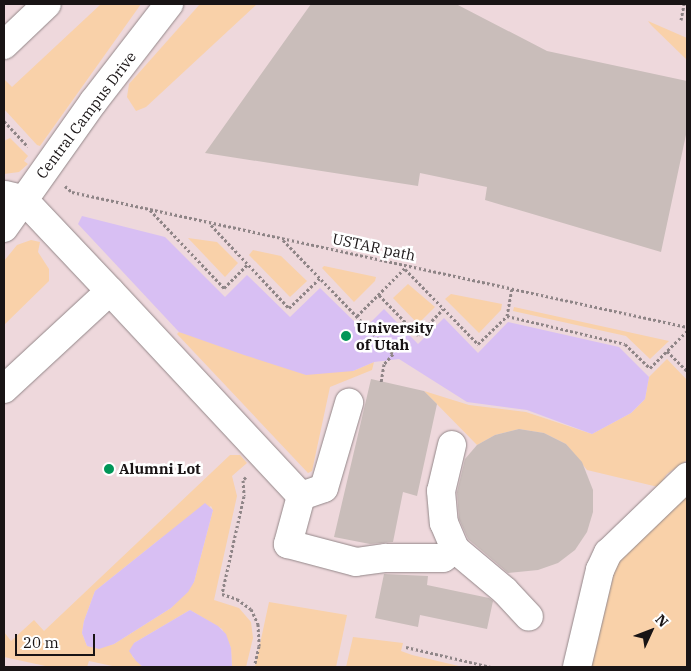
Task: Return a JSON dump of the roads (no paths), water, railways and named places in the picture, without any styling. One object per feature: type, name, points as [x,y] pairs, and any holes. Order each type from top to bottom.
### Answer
[{"type":"street","points":[[4,45],[47,4]]},
{"type":"street","name":"Central Campus Drive","points":[[4,228],[14,197],[170,4]]},
{"type":"street","points":[[14,197],[110,291],[301,496]]},
{"type":"street","points":[[4,388],[110,291]]},
{"type":"street","points":[[301,496],[324,488],[349,403]]},
{"type":"street","points":[[452,445],[441,491],[444,523],[455,549],[505,591],[529,617]]},
{"type":"street","points":[[577,667],[600,570],[608,553],[687,477]]},
{"type":"street","points":[[301,496],[288,544],[356,562],[386,558],[443,558],[455,549]]},
{"type":"place","name":"University of Utah","points":[[346,336]]},
{"type":"place","name":"Alumni Lot","points":[[109,469]]}]
